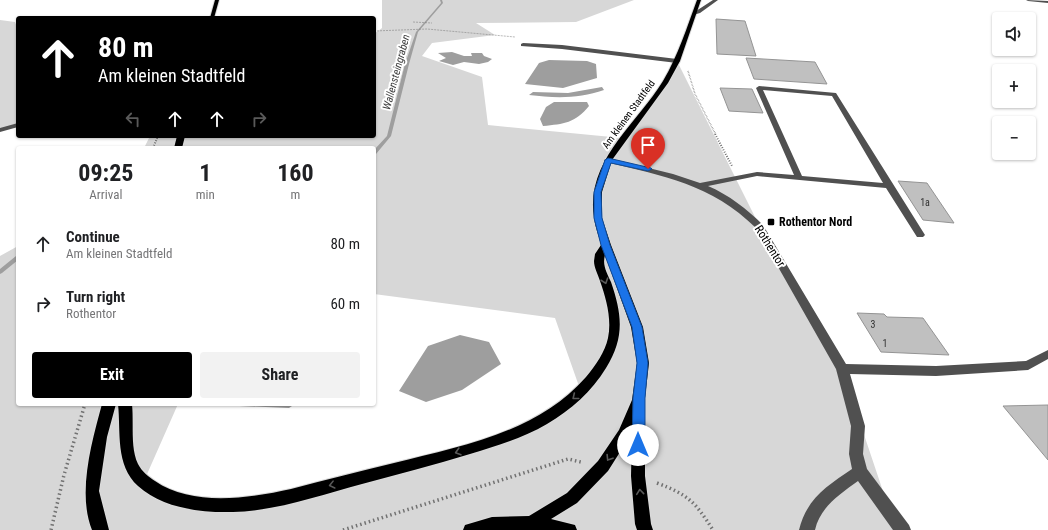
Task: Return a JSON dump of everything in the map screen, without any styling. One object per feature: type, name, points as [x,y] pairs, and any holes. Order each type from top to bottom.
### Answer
[{"type":"main road","points":[[213,16],[217,0]]},
{"type":"main road","name":"Am kleinen Stadtfeld","points":[[639,398],[643,363],[637,327],[606,245],[598,218],[598,192],[608,160],[665,83],[677,62],[699,0]]},
{"type":"main road","points":[[125,406],[128,458],[133,469],[141,480],[162,494],[194,504],[234,506],[267,501],[439,457],[498,440],[542,420],[562,408],[581,392],[600,368],[611,347],[615,331],[614,315],[610,297],[599,265],[600,252],[606,245]]},
{"type":"main road","points":[[531,523],[572,498],[603,466],[624,432],[639,398]]},
{"type":"main road","points":[[639,398],[638,476],[643,524],[645,530]]},
{"type":"main road","points":[[101,530],[99,527],[92,491],[100,437],[108,406]]},
{"type":"main road","points":[[471,530],[492,525],[531,523],[569,530]]},
{"type":"street","points":[[695,14],[705,9],[716,0]]},
{"type":"street","points":[[1028,0],[1048,2]]},
{"type":"street","points":[[523,45],[562,47],[677,62]]},
{"type":"street","points":[[799,178],[759,88],[834,94],[889,186],[920,234]]},
{"type":"street","points":[[0,130],[16,126]]},
{"type":"street","name":"Rothentor","points":[[608,160],[656,171],[702,185],[727,198],[743,209],[760,227],[842,369],[858,426],[856,454],[860,472],[903,530]]},
{"type":"street","points":[[702,185],[757,174],[889,186]]},
{"type":"street","points":[[842,369],[936,371],[1028,366],[1048,354]]},
{"type":"street","points":[[807,530],[808,521],[825,496],[860,472]]},
{"type":"path","points":[[414,22],[432,23]]},
{"type":"path","points":[[376,31],[409,28],[521,38]]},
{"type":"path","points":[[688,68],[695,94],[737,177]]},
{"type":"path","points":[[51,530],[64,475],[84,406]]},
{"type":"path","points":[[342,530],[568,459],[603,466]]},
{"type":"path","points":[[638,476],[678,491],[698,506],[713,530]]},
{"type":"shaded area","points":[[382,0],[634,0],[576,22],[476,23],[495,35],[432,43],[422,56],[482,77],[488,125],[622,138],[665,83],[677,61],[760,227],[842,369],[896,530],[0,530],[0,256],[16,247],[16,406],[177,406],[144,481],[162,494],[234,505],[498,441],[581,392],[555,318],[376,294],[376,146],[145,146],[149,138],[376,138],[376,32],[382,28]]},
{"type":"shaded area","points":[[0,20],[15,22],[16,25],[16,125],[0,129]]},
{"type":"shaded area","points":[[452,52],[464,56],[472,56],[471,53],[482,53],[484,56],[492,59],[488,62],[479,64],[464,62],[453,65],[439,61],[446,58],[438,53]]},
{"type":"shaded area","points":[[549,60],[587,61],[596,64],[597,78],[563,88],[525,84],[539,63]]},
{"type":"shaded area","points":[[602,87],[604,90],[576,96],[548,97],[529,95],[533,92],[568,93]]},
{"type":"shaded area","points":[[554,102],[587,102],[589,106],[579,116],[569,122],[543,126],[540,119],[546,107]]},
{"type":"shaded area","points":[[460,335],[489,342],[501,364],[462,390],[426,402],[399,391],[428,346]]},
{"type":"shaded area","points":[[239,406],[292,406],[289,408]]},
{"type":"building","points":[[716,19],[745,21],[756,56],[717,54]]},
{"type":"building","points":[[746,58],[815,62],[827,84],[754,79]]},
{"type":"building","points":[[720,88],[752,89],[763,113],[729,111]]},
{"type":"building","points":[[898,181],[927,183],[954,223],[923,220]]},
{"type":"building","points":[[857,313],[884,314],[887,317],[923,318],[949,355],[881,352]]},
{"type":"building","points":[[1048,405],[1048,460],[1003,406]]},
{"type":"waterway","name":"Wallensteingraben","points":[[376,151],[389,136],[407,64],[417,32],[442,3],[441,0]]},
{"type":"waterway","name":"Wallensteingraben","points":[[0,272],[16,259]]},
{"type":"place","name":"Rothentor Nord","points":[[771,222]]},
{"type":"route","points":[[638,445],[639,398],[643,363],[637,327],[606,245],[598,218],[598,192],[608,160],[648,169]]}]
